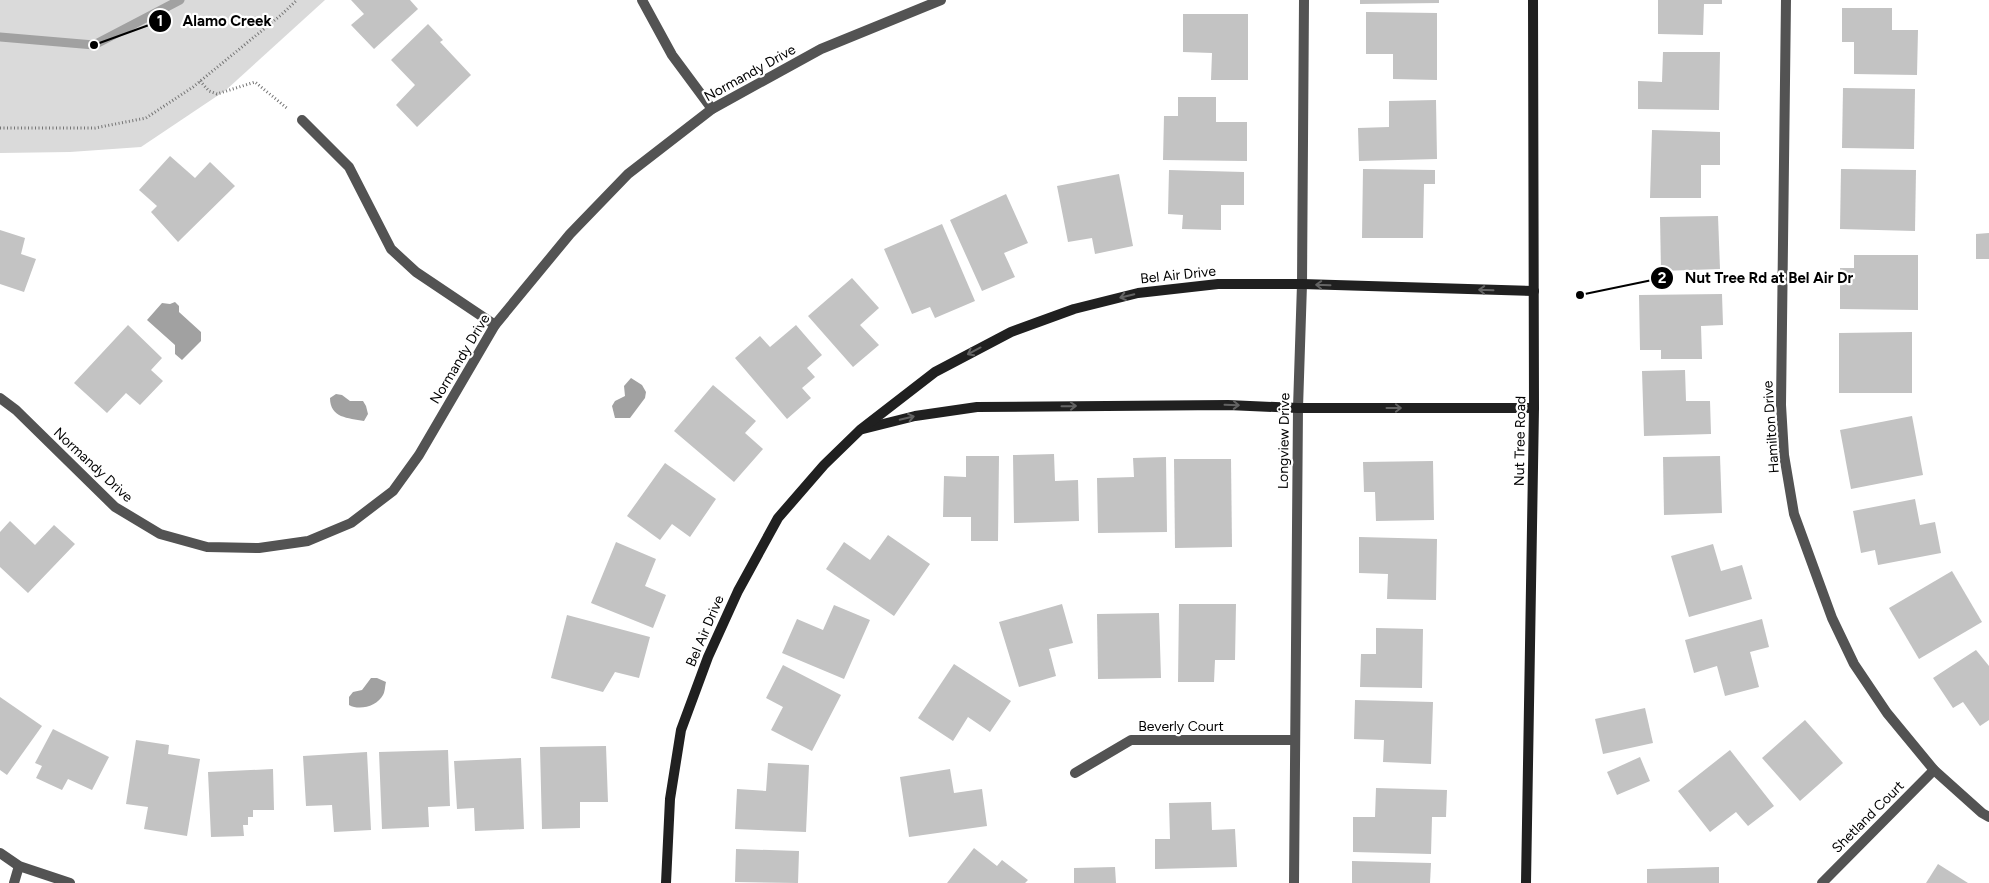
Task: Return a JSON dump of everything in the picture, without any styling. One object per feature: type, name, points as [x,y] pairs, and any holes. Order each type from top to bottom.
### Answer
[{"type":"street","points":[[642,0],[672,55],[712,109]]},
{"type":"street","name":"Normandy Drive","points":[[0,398],[16,410],[115,507],[160,534],[207,547],[259,548],[308,542],[351,523],[393,491],[419,455],[495,324],[570,234],[628,174],[712,109],[821,50],[941,0]]},
{"type":"street","name":"Longview Drive","points":[[1294,883],[1294,740],[1298,408],[1302,284],[1304,0]]},
{"type":"street","name":"Nut Tree Road","points":[[1526,883],[1534,408],[1533,0]]},
{"type":"street","name":"Hamilton Drive","points":[[1786,0],[1781,405],[1784,455],[1794,514],[1832,618],[1854,664],[1887,714],[1934,770],[1989,817]]},
{"type":"street","points":[[302,120],[349,167],[391,249],[416,272],[495,324]]},
{"type":"street","name":"Bel Air Drive","points":[[666,883],[670,799],[681,730],[708,657],[738,591],[778,518],[824,464],[860,430],[934,372],[1011,332],[1074,309],[1138,294],[1218,284],[1302,284],[1534,291]]},
{"type":"street","name":"Bel Air Drive","points":[[860,430],[915,416],[977,407],[1228,405],[1298,408],[1534,408]]},
{"type":"street","name":"Beverly Court","points":[[1076,773],[1131,740],[1294,740]]},
{"type":"street","name":"Shetland Court","points":[[1822,883],[1934,770]]},
{"type":"street","points":[[0,853],[19,866],[70,883]]},
{"type":"street","points":[[14,883],[19,866]]},
{"type":"path","points":[[0,128],[95,128],[146,118],[200,82],[282,15],[297,0]]},
{"type":"path","points":[[200,82],[209,91],[217,94],[255,82],[302,120]]},
{"type":"shaded area","points":[[0,0],[325,0],[226,90],[141,147],[70,152],[0,153]]},
{"type":"shaded area","points":[[175,302],[179,306],[179,312],[201,332],[201,341],[182,360],[175,354],[175,345],[147,320],[162,303],[170,304]]},
{"type":"shaded area","points":[[631,378],[642,385],[646,392],[645,398],[630,418],[615,418],[612,406],[615,401],[625,396],[624,386]]},
{"type":"shaded area","points":[[336,394],[342,395],[350,401],[363,401],[368,414],[364,421],[346,418],[333,410],[330,398]]},
{"type":"shaded area","points":[[371,678],[377,678],[386,682],[380,699],[373,705],[358,708],[349,705],[349,697],[353,692],[362,690]]},
{"type":"building","points":[[351,0],[410,0],[418,9],[374,49],[351,25],[364,14]]},
{"type":"building","points":[[1360,0],[1439,0],[1439,3],[1360,4]]},
{"type":"building","points":[[1658,0],[1722,0],[1722,4],[1704,4],[1703,35],[1658,34]]},
{"type":"building","points":[[1842,8],[1892,8],[1892,30],[1918,30],[1917,75],[1854,74],[1854,42],[1842,42]]},
{"type":"building","points":[[1366,12],[1437,13],[1437,80],[1393,79],[1393,54],[1366,54]]},
{"type":"building","points":[[1183,14],[1248,14],[1248,80],[1211,80],[1212,53],[1183,52]]},
{"type":"building","points":[[428,24],[443,40],[440,42],[471,75],[417,127],[396,105],[415,85],[391,60]]},
{"type":"building","points":[[1663,52],[1720,52],[1719,110],[1638,109],[1638,81],[1662,82]]},
{"type":"building","points":[[1843,88],[1915,89],[1914,149],[1842,148]]},
{"type":"building","points":[[1178,97],[1216,97],[1216,122],[1247,122],[1247,161],[1163,160],[1164,116],[1178,116]]},
{"type":"building","points":[[1436,100],[1437,159],[1359,161],[1358,128],[1389,127],[1389,101]]},
{"type":"building","points":[[1652,130],[1720,132],[1720,165],[1701,165],[1701,198],[1650,198]]},
{"type":"building","points":[[170,156],[195,178],[210,162],[235,186],[178,242],[151,212],[157,206],[139,190]]},
{"type":"building","points":[[1363,169],[1435,170],[1435,184],[1424,184],[1423,238],[1362,238]]},
{"type":"building","points":[[1841,169],[1916,170],[1915,231],[1840,229]]},
{"type":"building","points":[[1169,170],[1244,172],[1244,205],[1221,205],[1221,230],[1182,229],[1183,215],[1168,214]]},
{"type":"building","points":[[1119,174],[1133,246],[1095,254],[1092,238],[1068,242],[1057,186]]},
{"type":"building","points":[[1006,194],[1028,243],[1004,253],[1015,277],[982,291],[950,220]]},
{"type":"building","points":[[1718,216],[1720,269],[1661,271],[1660,217]]},
{"type":"building","points":[[942,224],[975,301],[935,318],[930,307],[912,314],[884,249]]},
{"type":"building","points":[[0,230],[25,238],[21,254],[36,259],[24,292],[0,284]]},
{"type":"building","points":[[1989,233],[1989,259],[1976,259],[1976,234]]},
{"type":"building","points":[[1854,255],[1918,255],[1918,310],[1840,309],[1840,268],[1854,268]]},
{"type":"building","points":[[852,278],[879,308],[860,325],[879,345],[853,367],[808,316]]},
{"type":"building","points":[[1722,294],[1723,325],[1701,326],[1702,359],[1661,359],[1661,350],[1640,350],[1639,295]]},
{"type":"building","points":[[128,325],[162,358],[151,370],[163,381],[140,405],[126,393],[107,413],[74,383]]},
{"type":"building","points":[[796,325],[822,355],[807,368],[815,377],[802,388],[811,398],[787,419],[735,358],[760,336],[770,347]]},
{"type":"building","points":[[1912,332],[1912,393],[1839,393],[1839,333]]},
{"type":"building","points":[[1685,370],[1686,401],[1710,401],[1711,434],[1644,436],[1642,371]]},
{"type":"building","points":[[713,385],[756,421],[745,433],[763,449],[734,482],[674,431]]},
{"type":"building","points":[[1912,416],[1923,475],[1851,489],[1840,430]]},
{"type":"building","points":[[1054,454],[1055,481],[1078,480],[1079,521],[1014,523],[1013,455]]},
{"type":"building","points":[[966,456],[999,456],[998,541],[971,541],[971,517],[943,517],[944,476],[966,477]]},
{"type":"building","points":[[1720,456],[1722,513],[1664,515],[1663,457]]},
{"type":"building","points":[[1166,457],[1167,532],[1098,533],[1097,478],[1134,477],[1133,458]]},
{"type":"building","points":[[1174,459],[1231,459],[1232,547],[1175,548]]},
{"type":"building","points":[[1433,461],[1434,520],[1376,521],[1375,492],[1364,492],[1363,462]]},
{"type":"building","points":[[665,463],[716,499],[690,537],[672,524],[660,540],[627,516]]},
{"type":"building","points":[[1915,499],[1920,525],[1935,522],[1941,553],[1878,565],[1875,550],[1861,553],[1853,511]]},
{"type":"building","points":[[10,521],[35,545],[54,525],[75,544],[28,593],[0,567],[0,532]]},
{"type":"building","points":[[888,535],[930,564],[894,616],[826,569],[844,542],[870,560]]},
{"type":"building","points":[[1359,537],[1437,539],[1436,600],[1387,599],[1388,574],[1359,573]]},
{"type":"building","points":[[616,542],[656,559],[645,586],[666,595],[653,628],[591,603]]},
{"type":"building","points":[[1713,544],[1721,571],[1742,565],[1752,599],[1689,617],[1671,556]]},
{"type":"building","points":[[1952,571],[1982,622],[1919,659],[1889,608]]},
{"type":"building","points":[[1062,604],[1073,643],[1049,649],[1056,676],[1019,687],[999,622]]},
{"type":"building","points":[[1179,604],[1236,604],[1235,660],[1215,660],[1214,682],[1178,682]]},
{"type":"building","points":[[834,605],[870,620],[844,679],[782,653],[797,619],[823,630]]},
{"type":"building","points":[[1159,613],[1161,678],[1098,679],[1097,614]]},
{"type":"building","points":[[567,615],[650,637],[639,678],[615,672],[603,692],[551,678]]},
{"type":"building","points":[[1762,619],[1769,647],[1750,652],[1759,687],[1725,696],[1717,666],[1694,673],[1685,640]]},
{"type":"building","points":[[1376,628],[1423,629],[1422,688],[1360,687],[1361,654],[1376,654]]},
{"type":"building","points":[[1976,650],[1989,666],[1989,720],[1980,726],[1963,702],[1953,708],[1933,678]]},
{"type":"building","points":[[954,664],[1011,701],[990,732],[968,717],[953,741],[918,718]]},
{"type":"building","points":[[783,665],[841,695],[812,751],[771,730],[783,707],[766,698]]},
{"type":"building","points":[[0,697],[42,726],[7,775],[0,770]]},
{"type":"building","points":[[1355,700],[1433,702],[1431,764],[1383,762],[1384,740],[1354,739]]},
{"type":"building","points":[[1645,708],[1653,743],[1603,754],[1595,719]]},
{"type":"building","points":[[1805,720],[1843,763],[1800,801],[1762,758]]},
{"type":"building","points":[[53,729],[109,757],[92,790],[68,779],[62,790],[36,778],[42,766],[35,763]]},
{"type":"building","points":[[136,740],[169,745],[168,754],[200,759],[187,836],[144,829],[148,807],[126,804]]},
{"type":"building","points":[[606,746],[608,802],[580,802],[580,828],[542,829],[540,747]]},
{"type":"building","points":[[448,750],[450,806],[428,807],[429,827],[382,829],[379,752]]},
{"type":"building","points":[[1730,750],[1774,806],[1748,826],[1736,812],[1710,832],[1678,791]]},
{"type":"building","points":[[367,752],[371,830],[334,832],[332,805],[306,806],[303,756]]},
{"type":"building","points":[[1640,757],[1650,781],[1617,795],[1607,772]]},
{"type":"building","points":[[521,758],[524,829],[475,831],[474,808],[457,809],[454,761]]},
{"type":"building","points":[[768,763],[809,765],[806,832],[735,829],[737,789],[766,791]]},
{"type":"building","points":[[273,769],[274,810],[253,810],[253,817],[248,817],[248,825],[243,825],[244,836],[211,837],[208,772]]},
{"type":"building","points":[[950,769],[954,793],[982,789],[987,826],[909,837],[900,777]]},
{"type":"building","points":[[1376,788],[1447,790],[1446,817],[1432,817],[1431,854],[1353,852],[1353,817],[1375,817]]},
{"type":"building","points":[[1211,802],[1212,830],[1235,829],[1237,867],[1155,869],[1155,839],[1170,839],[1169,803]]},
{"type":"building","points":[[974,848],[997,866],[1002,860],[1028,880],[1025,883],[947,883]]},
{"type":"building","points":[[736,849],[799,851],[798,883],[735,882]]},
{"type":"building","points":[[1352,861],[1431,863],[1430,883],[1352,883]]},
{"type":"building","points":[[1938,864],[1968,883],[1926,883]]},
{"type":"building","points":[[1115,867],[1116,883],[1074,883],[1074,868]]},
{"type":"building","points":[[1719,867],[1719,883],[1647,883],[1647,869]]},
{"type":"waterway","points":[[0,37],[94,45],[180,0]]},
{"type":"place","name":"Alamo Creek","points":[[94,45]]},
{"type":"place","name":"Nut Tree Rd at Bel Air Dr","points":[[1580,295]]}]
